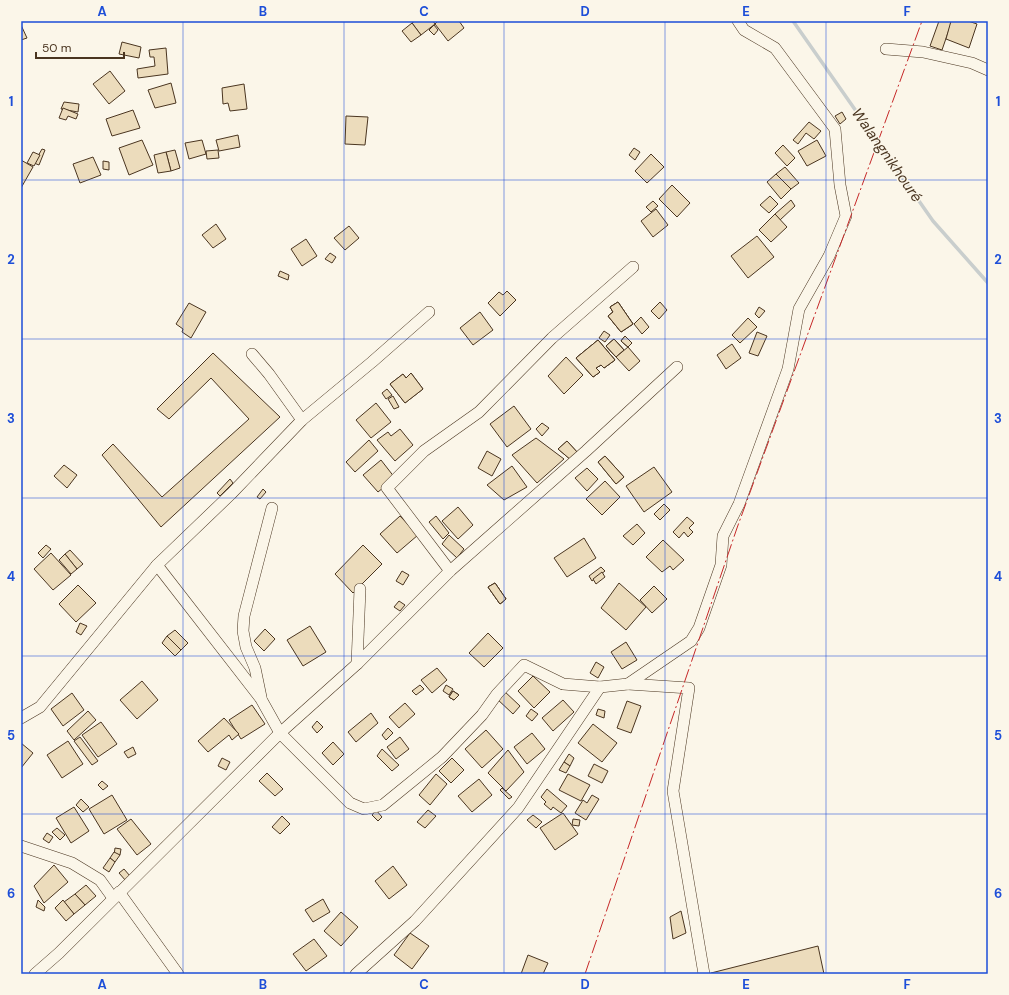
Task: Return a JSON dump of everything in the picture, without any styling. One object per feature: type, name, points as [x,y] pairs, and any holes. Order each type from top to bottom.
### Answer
[{"type":"street","points":[[628,684],[691,641],[699,628],[721,565],[723,536],[739,504],[788,369],[799,309],[829,256],[846,216],[840,185],[835,129],[775,48],[744,30],[738,21]]},
{"type":"street","points":[[886,49],[923,52],[972,63],[988,70]]},
{"type":"street","points":[[450,571],[387,488],[424,451],[478,412],[552,338],[633,267]]},
{"type":"street","points":[[21,718],[40,707],[157,565],[231,494],[302,420],[429,312]]},
{"type":"street","points":[[252,354],[269,374],[302,420]]},
{"type":"street","points":[[35,974],[59,954],[116,895],[280,733],[357,664],[450,571],[586,451],[677,367]]},
{"type":"street","points":[[261,699],[255,668],[246,647],[243,631],[244,616],[272,508]]},
{"type":"street","points":[[157,565],[261,699],[280,733],[350,803],[364,809],[384,804],[442,757],[482,715],[498,694],[524,665],[562,684],[600,687],[628,684],[689,688],[673,791],[704,974]]},
{"type":"street","points":[[357,664],[360,624],[360,589]]},
{"type":"street","points":[[356,974],[415,921],[518,808],[600,687]]},
{"type":"street","points":[[21,846],[72,863],[100,880],[116,895],[172,971]]},
{"type":"building","points":[[415,21],[433,21],[435,24],[421,35],[412,23]]},
{"type":"building","points":[[438,21],[459,21],[464,28],[448,41],[435,24]]},
{"type":"building","points":[[939,21],[952,21],[942,50],[930,46]]},
{"type":"building","points":[[951,21],[968,21],[977,24],[969,48],[946,39]]},
{"type":"building","points":[[412,23],[421,35],[411,42],[402,31]]},
{"type":"building","points":[[21,25],[27,38],[21,40]]},
{"type":"building","points":[[434,25],[438,30],[434,35],[429,30]]},
{"type":"building","points":[[122,42],[141,47],[139,58],[119,54]]},
{"type":"building","points":[[166,48],[168,74],[138,78],[137,69],[155,66],[154,57],[150,57],[149,50]]},
{"type":"building","points":[[110,71],[125,91],[109,104],[93,84]]},
{"type":"building","points":[[171,83],[176,103],[155,108],[148,90]]},
{"type":"building","points":[[244,84],[247,109],[230,111],[228,103],[223,104],[222,88]]},
{"type":"building","points":[[64,102],[79,104],[78,112],[61,109]]},
{"type":"building","points":[[63,108],[78,114],[76,119],[68,116],[66,120],[59,118]]},
{"type":"building","points":[[133,110],[140,128],[112,136],[106,119]]},
{"type":"building","points":[[842,112],[846,119],[840,124],[835,116]]},
{"type":"building","points":[[346,116],[368,117],[365,145],[345,144]]},
{"type":"building","points":[[809,122],[821,131],[814,139],[806,133],[798,144],[793,140]]},
{"type":"building","points":[[238,135],[240,147],[219,151],[216,140]]},
{"type":"building","points":[[142,140],[153,165],[129,175],[119,148]]},
{"type":"building","points":[[202,140],[206,154],[189,159],[185,143]]},
{"type":"building","points":[[817,140],[826,156],[807,166],[798,151]]},
{"type":"building","points":[[783,145],[795,158],[787,166],[775,153]]},
{"type":"building","points":[[634,148],[640,152],[635,160],[629,155]]},
{"type":"building","points":[[42,149],[45,150],[39,165],[34,163]]},
{"type":"building","points":[[175,150],[180,168],[171,171],[166,152]]},
{"type":"building","points":[[218,150],[219,158],[207,159],[206,151]]},
{"type":"building","points":[[33,152],[40,155],[34,166],[27,163]]},
{"type":"building","points":[[166,152],[171,171],[158,173],[154,155]]},
{"type":"building","points":[[651,154],[664,167],[647,183],[635,171]]},
{"type":"building","points":[[93,157],[101,175],[80,183],[73,164]]},
{"type":"building","points":[[21,160],[33,167],[21,188]]},
{"type":"building","points":[[103,161],[109,162],[109,170],[103,169]]},
{"type":"building","points":[[785,167],[799,183],[791,189],[776,174]]},
{"type":"building","points":[[776,174],[791,189],[781,199],[767,182]]},
{"type":"building","points":[[672,185],[690,203],[677,217],[659,199]]},
{"type":"building","points":[[770,196],[778,204],[769,213],[760,205]]},
{"type":"building","points":[[791,200],[795,206],[780,220],[775,214]]},
{"type":"building","points":[[653,201],[658,206],[651,212],[646,207]]},
{"type":"building","points":[[656,209],[668,225],[653,237],[641,221]]},
{"type":"building","points":[[775,214],[787,227],[771,242],[759,230]]},
{"type":"building","points":[[216,224],[226,239],[213,248],[202,235]]},
{"type":"building","points":[[349,226],[359,238],[345,250],[334,238]]},
{"type":"building","points":[[757,236],[774,257],[748,278],[731,256]]},
{"type":"building","points":[[306,239],[317,256],[302,266],[291,249]]},
{"type":"building","points":[[330,253],[336,257],[332,263],[325,259]]},
{"type":"building","points":[[280,271],[289,275],[288,280],[278,276]]},
{"type":"building","points":[[507,291],[516,300],[500,316],[488,303],[499,292],[503,295]]},
{"type":"building","points":[[618,302],[633,324],[621,332],[608,316],[613,312],[610,307]]},
{"type":"building","points":[[618,302],[633,324],[621,332],[608,316],[613,312],[610,307]]},
{"type":"building","points":[[618,302],[633,324],[621,332],[608,316],[613,312],[610,307]]},
{"type":"building","points":[[660,302],[667,310],[659,319],[651,311]]},
{"type":"building","points":[[189,303],[206,312],[191,338],[182,332],[183,329],[176,324]]},
{"type":"building","points":[[759,307],[765,311],[759,318],[755,314]]},
{"type":"building","points":[[480,312],[493,330],[473,345],[460,328]]},
{"type":"building","points":[[641,317],[649,327],[642,334],[634,324]]},
{"type":"building","points":[[748,318],[757,327],[740,343],[732,335]]},
{"type":"building","points":[[604,331],[610,335],[605,342],[599,338]]},
{"type":"building","points":[[757,332],[767,336],[758,356],[749,353]]},
{"type":"building","points":[[625,336],[632,343],[628,347],[621,341]]},
{"type":"building","points":[[625,336],[632,343],[628,347],[621,341]]},
{"type":"building","points":[[625,336],[632,343],[628,347],[621,341]]},
{"type":"building","points":[[614,339],[624,350],[616,357],[606,346]]},
{"type":"building","points":[[614,339],[624,350],[616,357],[606,346]]},
{"type":"building","points":[[614,339],[624,350],[616,357],[606,346]]},
{"type":"building","points":[[598,340],[615,360],[604,368],[601,365],[596,368],[600,372],[593,377],[576,358]]},
{"type":"building","points":[[598,340],[615,360],[604,368],[601,365],[596,368],[600,372],[593,377],[576,358]]},
{"type":"building","points":[[598,340],[615,360],[604,368],[601,365],[596,368],[600,372],[593,377],[576,358]]},
{"type":"building","points":[[732,344],[741,358],[726,369],[717,355]]},
{"type":"building","points":[[628,347],[640,361],[629,371],[616,357]]},
{"type":"building","points":[[213,353],[280,417],[161,527],[102,455],[113,444],[162,497],[249,419],[211,378],[169,419],[157,409]]},
{"type":"building","points":[[566,357],[583,375],[564,394],[548,376]]},
{"type":"building","points":[[411,373],[423,389],[405,403],[390,384],[403,374],[406,378]]},
{"type":"building","points":[[411,373],[423,389],[405,403],[390,384],[403,374],[406,378]]},
{"type":"building","points":[[387,389],[392,395],[386,399],[382,393]]},
{"type":"building","points":[[393,396],[399,407],[394,409],[388,399]]},
{"type":"building","points":[[376,403],[391,422],[371,438],[356,420]]},
{"type":"building","points":[[514,406],[531,429],[507,447],[490,424]]},
{"type":"building","points":[[542,423],[549,428],[542,436],[536,429]]},
{"type":"building","points":[[400,429],[413,445],[395,461],[377,440],[388,432],[391,436]]},
{"type":"building","points":[[536,438],[564,459],[537,483],[512,455]]},
{"type":"building","points":[[369,440],[378,451],[355,472],[346,462]]},
{"type":"building","points":[[567,441],[578,453],[571,460],[558,449]]},
{"type":"building","points":[[567,441],[578,453],[571,460],[558,449]]},
{"type":"building","points":[[487,451],[501,459],[492,476],[478,468]]},
{"type":"building","points":[[605,456],[624,477],[616,484],[598,462]]},
{"type":"building","points":[[605,456],[624,477],[616,484],[598,462]]},
{"type":"building","points":[[381,460],[395,478],[378,492],[363,475]]},
{"type":"building","points":[[64,465],[77,475],[67,488],[54,476]]},
{"type":"building","points":[[512,466],[527,487],[504,500],[487,485]]},
{"type":"building","points":[[654,467],[672,492],[644,512],[626,486]]},
{"type":"building","points":[[587,468],[598,479],[587,491],[575,478]]},
{"type":"building","points":[[230,479],[233,483],[220,496],[217,493]]},
{"type":"building","points":[[605,481],[620,497],[602,515],[586,499]]},
{"type":"building","points":[[263,489],[266,492],[260,499],[257,497]]},
{"type":"building","points":[[664,504],[670,510],[660,520],[654,514]]},
{"type":"building","points":[[458,507],[473,525],[458,539],[442,521]]},
{"type":"building","points":[[400,516],[418,535],[397,553],[380,534]]},
{"type":"building","points":[[436,516],[449,533],[443,539],[429,522]]},
{"type":"building","points":[[687,517],[694,523],[689,528],[693,532],[688,537],[684,532],[679,538],[673,532]]},
{"type":"building","points":[[637,524],[645,533],[633,545],[623,536]]},
{"type":"building","points":[[449,535],[464,549],[457,558],[442,544]]},
{"type":"building","points":[[584,538],[596,558],[567,577],[554,558]]},
{"type":"building","points":[[663,540],[684,560],[673,570],[670,566],[662,572],[646,557]]},
{"type":"building","points":[[46,545],[51,549],[43,558],[38,553]]},
{"type":"building","points":[[363,545],[382,564],[353,593],[335,574]]},
{"type":"building","points":[[70,550],[83,564],[77,569],[65,554]]},
{"type":"building","points":[[51,553],[71,575],[53,590],[34,569]]},
{"type":"building","points":[[65,554],[77,569],[71,574],[59,560]]},
{"type":"building","points":[[601,567],[605,571],[592,581],[589,576]]},
{"type":"building","points":[[402,571],[409,575],[403,585],[396,581]]},
{"type":"building","points":[[602,572],[605,577],[596,584],[593,579]]},
{"type":"building","points":[[495,583],[506,599],[500,604],[488,587]]},
{"type":"building","points":[[495,583],[506,599],[500,604],[488,587]]},
{"type":"building","points":[[495,583],[506,599],[500,604],[488,587]]},
{"type":"building","points":[[619,583],[646,607],[626,630],[601,608]]},
{"type":"building","points":[[78,585],[96,603],[76,622],[59,604]]},
{"type":"building","points":[[654,586],[667,599],[652,613],[640,600]]},
{"type":"building","points":[[399,601],[405,605],[400,611],[394,607]]},
{"type":"building","points":[[80,623],[87,626],[81,635],[76,632]]},
{"type":"building","points":[[310,626],[326,652],[303,666],[287,640]]},
{"type":"building","points":[[265,629],[275,639],[264,651],[254,641]]},
{"type":"building","points":[[175,630],[188,643],[181,650],[167,636]]},
{"type":"building","points":[[488,633],[503,648],[484,667],[469,653]]},
{"type":"building","points":[[167,636],[181,650],[175,656],[162,643]]},
{"type":"building","points":[[626,642],[637,660],[622,669],[611,652]]},
{"type":"building","points":[[596,662],[604,667],[598,678],[590,673]]},
{"type":"building","points":[[437,668],[447,680],[432,693],[421,680]]},
{"type":"building","points":[[533,676],[550,692],[534,708],[518,691]]},
{"type":"building","points":[[142,681],[158,700],[137,719],[120,700]]},
{"type":"building","points":[[420,685],[424,689],[416,695],[412,691]]},
{"type":"building","points":[[446,685],[453,689],[449,695],[443,691]]},
{"type":"building","points":[[503,690],[520,706],[513,714],[496,698]]},
{"type":"building","points":[[453,691],[459,695],[454,700],[449,697]]},
{"type":"building","points":[[453,691],[459,695],[454,700],[449,697]]},
{"type":"building","points":[[453,691],[459,695],[454,700],[449,697]]},
{"type":"building","points":[[72,693],[84,710],[63,726],[51,709]]},
{"type":"building","points":[[563,700],[574,712],[553,731],[542,718]]},
{"type":"building","points":[[627,701],[641,706],[631,733],[617,728]]},
{"type":"building","points":[[405,703],[415,714],[399,728],[389,717]]},
{"type":"building","points":[[252,705],[265,724],[241,739],[229,720]]},
{"type":"building","points":[[531,709],[538,714],[532,721],[526,716]]},
{"type":"building","points":[[598,709],[605,711],[604,718],[596,715]]},
{"type":"building","points":[[88,711],[96,720],[74,740],[67,731]]},
{"type":"building","points":[[371,713],[378,723],[356,742],[348,732]]},
{"type":"building","points":[[224,718],[239,734],[232,740],[229,735],[208,752],[198,741]]},
{"type":"building","points":[[317,721],[323,727],[317,733],[312,727]]},
{"type":"building","points":[[101,722],[117,744],[98,757],[82,735]]},
{"type":"building","points":[[593,724],[617,743],[602,762],[578,743]]},
{"type":"building","points":[[388,728],[393,733],[386,740],[382,735]]},
{"type":"building","points":[[486,730],[503,749],[482,768],[465,749]]},
{"type":"building","points":[[532,733],[545,749],[527,764],[514,747]]},
{"type":"building","points":[[80,737],[98,761],[92,765],[74,741]]},
{"type":"building","points":[[400,737],[409,749],[396,759],[387,747]]},
{"type":"building","points":[[68,741],[83,764],[62,778],[47,755]]},
{"type":"building","points":[[333,742],[344,754],[333,765],[322,753]]},
{"type":"building","points":[[21,743],[33,753],[21,768]]},
{"type":"building","points":[[133,747],[136,754],[128,758],[124,752]]},
{"type":"building","points":[[382,749],[399,765],[392,771],[377,756]]},
{"type":"building","points":[[508,750],[524,772],[506,791],[488,773]]},
{"type":"building","points":[[569,754],[574,758],[570,766],[564,762]]},
{"type":"building","points":[[222,758],[230,762],[226,770],[218,766]]},
{"type":"building","points":[[452,758],[464,770],[451,783],[439,771]]},
{"type":"building","points":[[564,762],[570,766],[566,773],[559,770]]},
{"type":"building","points":[[594,764],[608,771],[602,783],[588,776]]},
{"type":"building","points":[[267,773],[283,789],[275,796],[259,781]]},
{"type":"building","points":[[436,774],[447,784],[430,805],[419,795]]},
{"type":"building","points":[[568,774],[590,785],[581,801],[559,790]]},
{"type":"building","points":[[479,779],[492,795],[472,812],[458,796]]},
{"type":"building","points":[[102,781],[108,786],[103,790],[98,785]]},
{"type":"building","points":[[502,788],[512,797],[509,799],[500,790]]},
{"type":"building","points":[[547,789],[567,806],[561,813],[553,807],[551,810],[544,804],[546,802],[541,797]]},
{"type":"building","points":[[112,795],[127,820],[104,834],[89,809]]},
{"type":"building","points":[[592,795],[599,799],[586,820],[575,813],[583,800],[587,803]]},
{"type":"building","points":[[81,799],[89,807],[83,812],[76,805]]},
{"type":"building","points":[[74,807],[89,831],[71,843],[56,818]]},
{"type":"building","points":[[376,810],[382,817],[378,821],[372,815]]},
{"type":"building","points":[[428,810],[436,816],[425,828],[417,822]]},
{"type":"building","points":[[563,813],[578,834],[555,850],[540,828]]},
{"type":"building","points":[[533,815],[542,822],[536,828],[527,820]]},
{"type":"building","points":[[282,816],[290,824],[280,834],[272,827]]},
{"type":"building","points":[[131,819],[151,844],[137,855],[117,829]]},
{"type":"building","points":[[573,819],[580,820],[579,826],[572,825]]},
{"type":"building","points":[[57,828],[65,835],[60,840],[52,832]]},
{"type":"building","points":[[47,833],[53,837],[49,843],[43,839]]},
{"type":"building","points":[[115,848],[121,849],[120,855],[114,855]]},
{"type":"building","points":[[114,852],[120,855],[115,862],[110,858]]},
{"type":"building","points":[[110,858],[115,862],[109,872],[103,868]]},
{"type":"building","points":[[54,865],[68,882],[44,903],[34,886]]},
{"type":"building","points":[[393,866],[407,885],[389,899],[375,881]]},
{"type":"building","points":[[124,869],[130,876],[126,881],[119,873]]},
{"type":"building","points":[[86,885],[96,896],[85,905],[75,894]]},
{"type":"building","points":[[75,894],[85,905],[74,914],[64,902]]},
{"type":"building","points":[[323,899],[330,912],[313,922],[305,910]]},
{"type":"building","points":[[38,900],[45,907],[44,911],[36,907]]},
{"type":"building","points":[[63,900],[74,914],[66,921],[55,908]]},
{"type":"building","points":[[681,911],[686,933],[673,939],[670,917]]},
{"type":"building","points":[[341,912],[358,927],[341,946],[324,931]]},
{"type":"building","points":[[410,933],[429,946],[412,969],[394,955]]},
{"type":"building","points":[[314,939],[327,956],[306,971],[293,954]]},
{"type":"building","points":[[818,946],[824,974],[711,974],[711,973]]},
{"type":"building","points":[[528,955],[548,963],[543,974],[521,974]]},
{"type":"waterway","name":"Walangnikhouré","points":[[793,21],[933,221],[988,283]]},
{"type":"power","points":[[585,974],[737,528],[922,21]]}]
